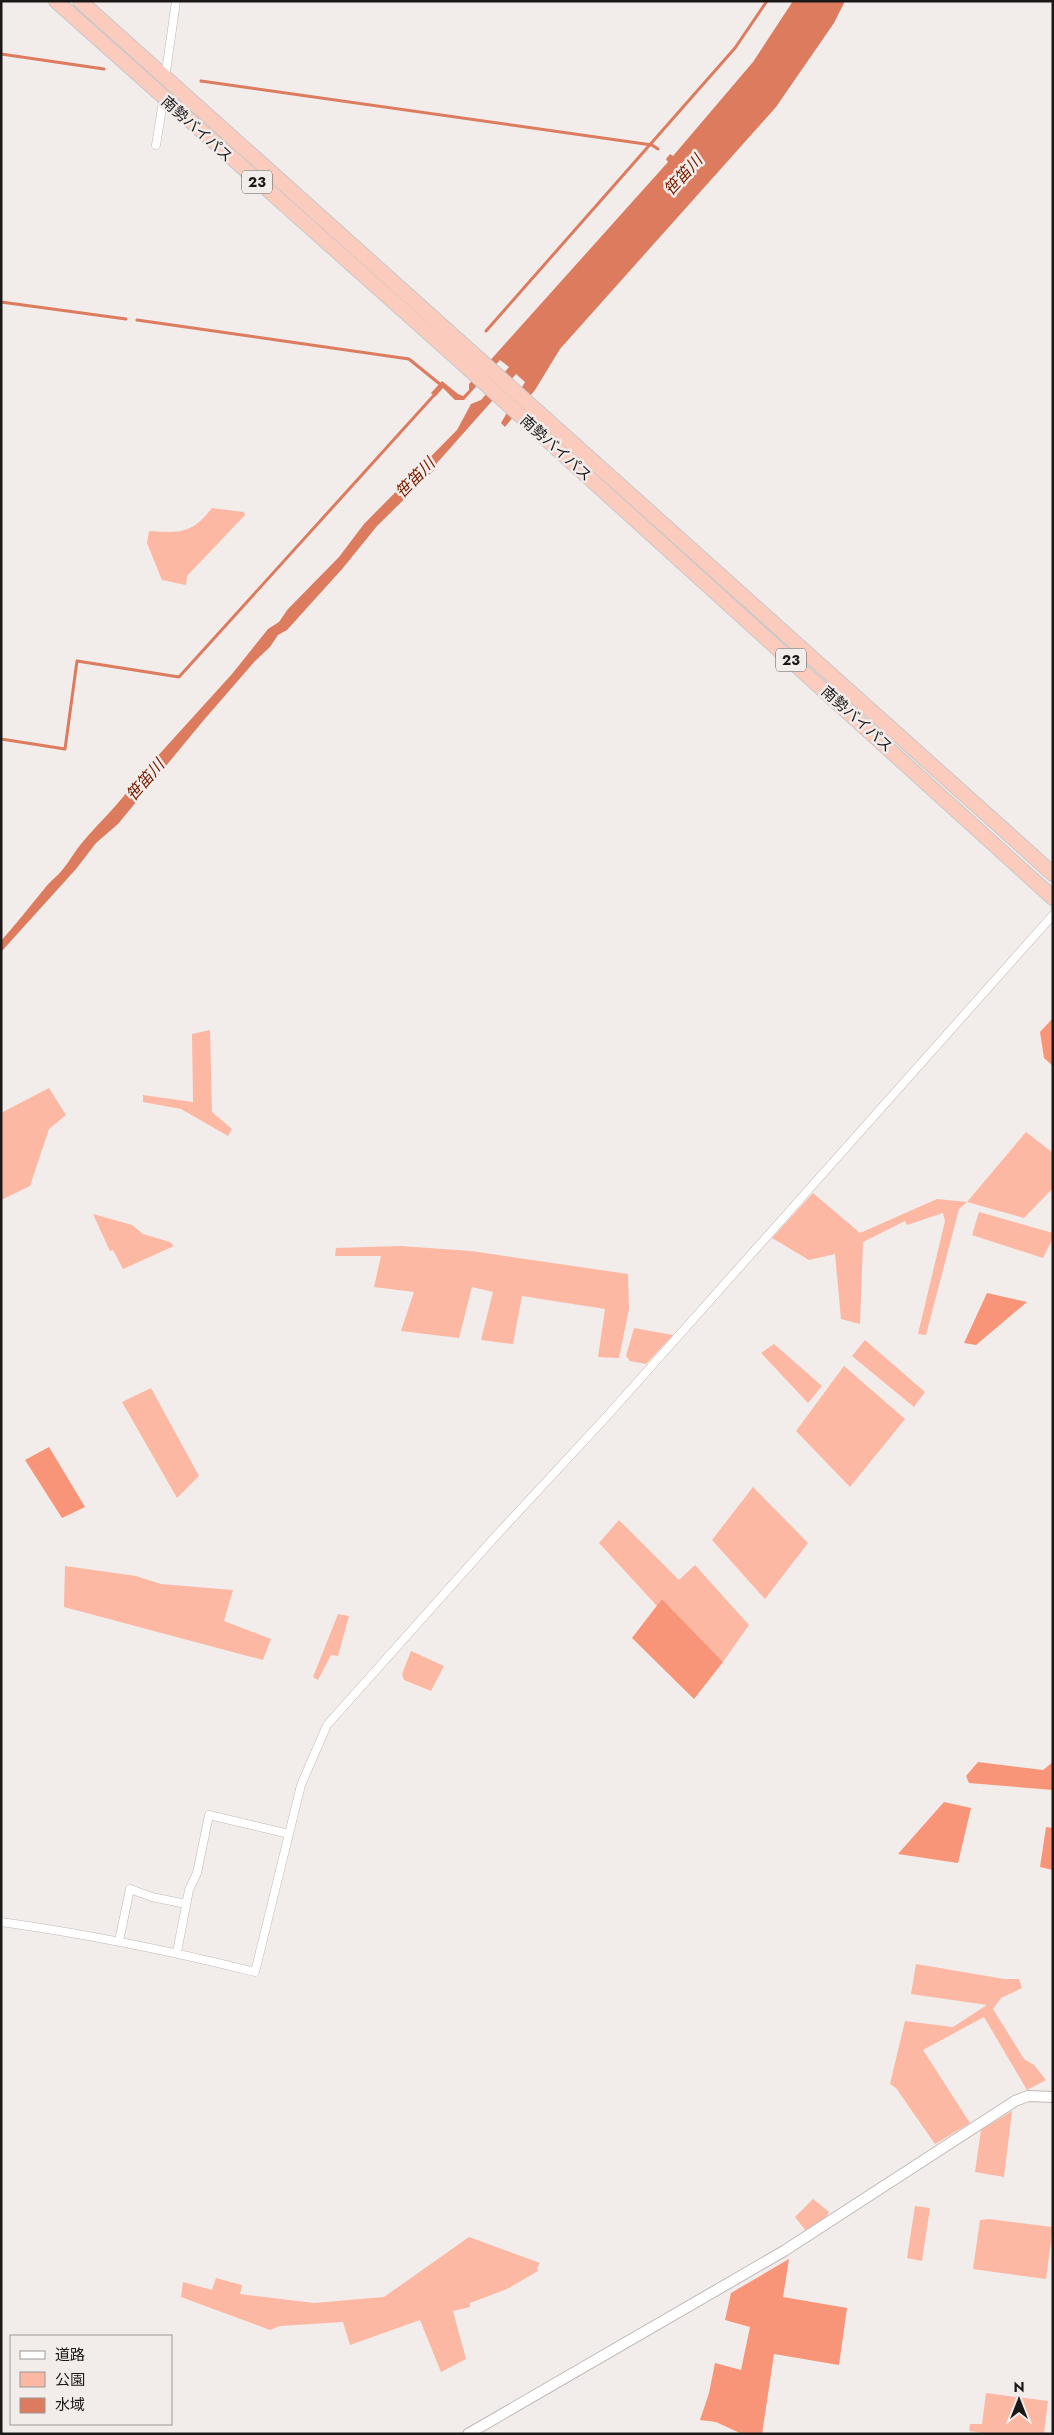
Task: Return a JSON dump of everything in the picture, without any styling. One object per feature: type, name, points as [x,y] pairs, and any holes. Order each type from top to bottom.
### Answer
[{"type":"highway","name":"南勢バイパス","points":[[56,1],[164,98],[463,355]]},
{"type":"highway","name":"南勢バイパス","points":[[80,1],[1053,898]]},
{"type":"highway","name":"南勢バイパス","points":[[533,419],[1053,874]]},
{"type":"street","points":[[156,146],[176,1]]},
{"type":"street","points":[[1,1922],[178,1952],[255,1972],[301,1785],[327,1725],[494,1538],[608,1415],[1053,915]]},
{"type":"street","points":[[178,1952],[186,1904],[197,1873],[209,1816],[289,1834]]},
{"type":"street","points":[[119,1941],[130,1889],[152,1897],[186,1904]]},
{"type":"street","points":[[468,2434],[784,2251],[1015,2101],[1028,2096],[1053,2097]]},
{"type":"green space","points":[[212,508],[244,512],[245,515],[187,576],[186,585],[162,580],[147,543],[149,531],[169,532],[185,530],[198,523]]},
{"type":"green space","points":[[210,1030],[212,1112],[232,1129],[228,1136],[181,1109],[143,1102],[143,1095],[193,1102],[192,1034]]},
{"type":"green space","points":[[49,1088],[66,1115],[49,1129],[30,1186],[1,1200],[1,1113]]},
{"type":"green space","points":[[1026,1132],[1053,1153],[1053,1188],[1024,1218],[967,1202]]},
{"type":"green space","points":[[813,1193],[860,1233],[937,1199],[967,1202],[959,1209],[926,1335],[918,1334],[945,1221],[943,1213],[907,1225],[905,1221],[863,1242],[860,1324],[841,1319],[835,1254],[809,1260],[772,1238]]},
{"type":"green space","points":[[979,1212],[1053,1233],[1053,1238],[1043,1258],[972,1235]]},
{"type":"green space","points":[[93,1214],[132,1225],[143,1234],[170,1242],[174,1246],[123,1269],[113,1250],[110,1251]]},
{"type":"green space","points":[[400,1246],[471,1251],[628,1274],[629,1309],[619,1358],[598,1357],[605,1309],[522,1296],[513,1344],[481,1340],[493,1292],[472,1287],[459,1338],[401,1331],[414,1292],[374,1287],[381,1256],[335,1256],[336,1248]]},
{"type":"green space","points":[[634,1328],[673,1335],[646,1364],[630,1361],[626,1356]]},
{"type":"green space","points":[[865,1340],[925,1392],[914,1407],[852,1356]]},
{"type":"green space","points":[[774,1344],[822,1386],[808,1403],[761,1353]]},
{"type":"green space","points":[[844,1366],[905,1419],[850,1487],[796,1431]]},
{"type":"green space","points":[[151,1388],[199,1476],[177,1498],[122,1402]]},
{"type":"green space","points":[[753,1487],[808,1543],[765,1599],[712,1540]]},
{"type":"green space","points":[[619,1520],[679,1580],[695,1565],[749,1625],[723,1662],[662,1599],[657,1606],[599,1543]]},
{"type":"green space","points":[[65,1566],[136,1576],[161,1584],[233,1590],[224,1621],[271,1639],[263,1660],[64,1607]]},
{"type":"green space","points":[[338,1614],[349,1616],[338,1656],[331,1655],[318,1680],[313,1677]]},
{"type":"green space","points":[[411,1651],[444,1666],[431,1691],[404,1680],[402,1674]]},
{"type":"green space","points":[[916,1964],[1004,1979],[1019,1979],[1022,1988],[1001,1998],[993,2009],[1024,2059],[1034,2065],[1046,2080],[1027,2090],[984,2017],[923,2050],[970,2123],[935,2144],[896,2088],[890,2084],[905,2021],[953,2027],[987,2005],[911,1994]]},
{"type":"green space","points":[[1012,2111],[1004,2177],[975,2172],[981,2130]]},
{"type":"green space","points":[[813,2199],[829,2212],[826,2218],[806,2231],[795,2217]]},
{"type":"green space","points":[[915,2206],[930,2208],[922,2261],[907,2258]]},
{"type":"green space","points":[[989,2219],[1053,2227],[1046,2279],[973,2269],[980,2220]]},
{"type":"green space","points":[[469,2237],[540,2263],[537,2268],[538,2271],[507,2289],[470,2303],[470,2307],[453,2311],[466,2359],[441,2372],[420,2320],[350,2345],[343,2322],[280,2326],[270,2330],[181,2297],[183,2282],[212,2290],[216,2278],[242,2285],[240,2294],[314,2303],[384,2297]]},
{"type":"green space","points":[[986,2393],[1048,2401],[1044,2434],[991,2434],[969,2431],[970,2424],[982,2424]]},
{"type":"shaded area","points":[[1053,1018],[1053,1066],[1044,1058],[1040,1032]]},
{"type":"shaded area","points":[[987,1293],[1027,1302],[976,1345],[964,1343]]},
{"type":"shaded area","points":[[49,1447],[85,1507],[62,1518],[25,1460]]},
{"type":"shaded area","points":[[662,1599],[723,1662],[694,1699],[632,1638]]},
{"type":"shaded area","points":[[978,1762],[1043,1770],[1053,1762],[1053,1790],[969,1783],[966,1776]]},
{"type":"shaded area","points":[[944,1802],[971,1808],[958,1863],[898,1854]]},
{"type":"shaded area","points":[[1046,1827],[1053,1828],[1053,1870],[1040,1867]]},
{"type":"shaded area","points":[[789,2259],[783,2297],[847,2308],[839,2365],[774,2354],[762,2434],[742,2434],[716,2422],[700,2420],[709,2393],[715,2363],[741,2370],[750,2327],[725,2320],[731,2293]]},
{"type":"water","name":"笹笛川","points":[[793,1],[845,1],[834,23],[776,107],[560,349],[535,390],[505,427],[501,423],[525,382],[516,374],[437,463],[434,470],[377,526],[343,568],[287,630],[278,635],[270,647],[255,661],[203,721],[118,824],[96,843],[76,869],[1,952],[1,941],[47,885],[61,872],[79,847],[135,781],[232,674],[268,629],[279,622],[288,609],[339,557],[364,524],[457,430],[471,404],[481,400],[509,367],[500,360],[464,400],[455,400],[443,388],[435,397],[431,393],[442,381],[463,396],[469,390],[469,384],[668,162],[666,159],[670,154],[673,156],[753,62]]},
{"type":"waterway","points":[[486,331],[735,48],[767,1]]},
{"type":"waterway","points":[[1,54],[104,69]]},
{"type":"waterway","points":[[201,81],[652,145],[658,149]]},
{"type":"waterway","points":[[1,302],[126,319]]},
{"type":"waterway","points":[[137,320],[409,359],[441,385]]},
{"type":"waterway","points":[[1,739],[65,749],[77,661],[179,677],[436,393]]}]
